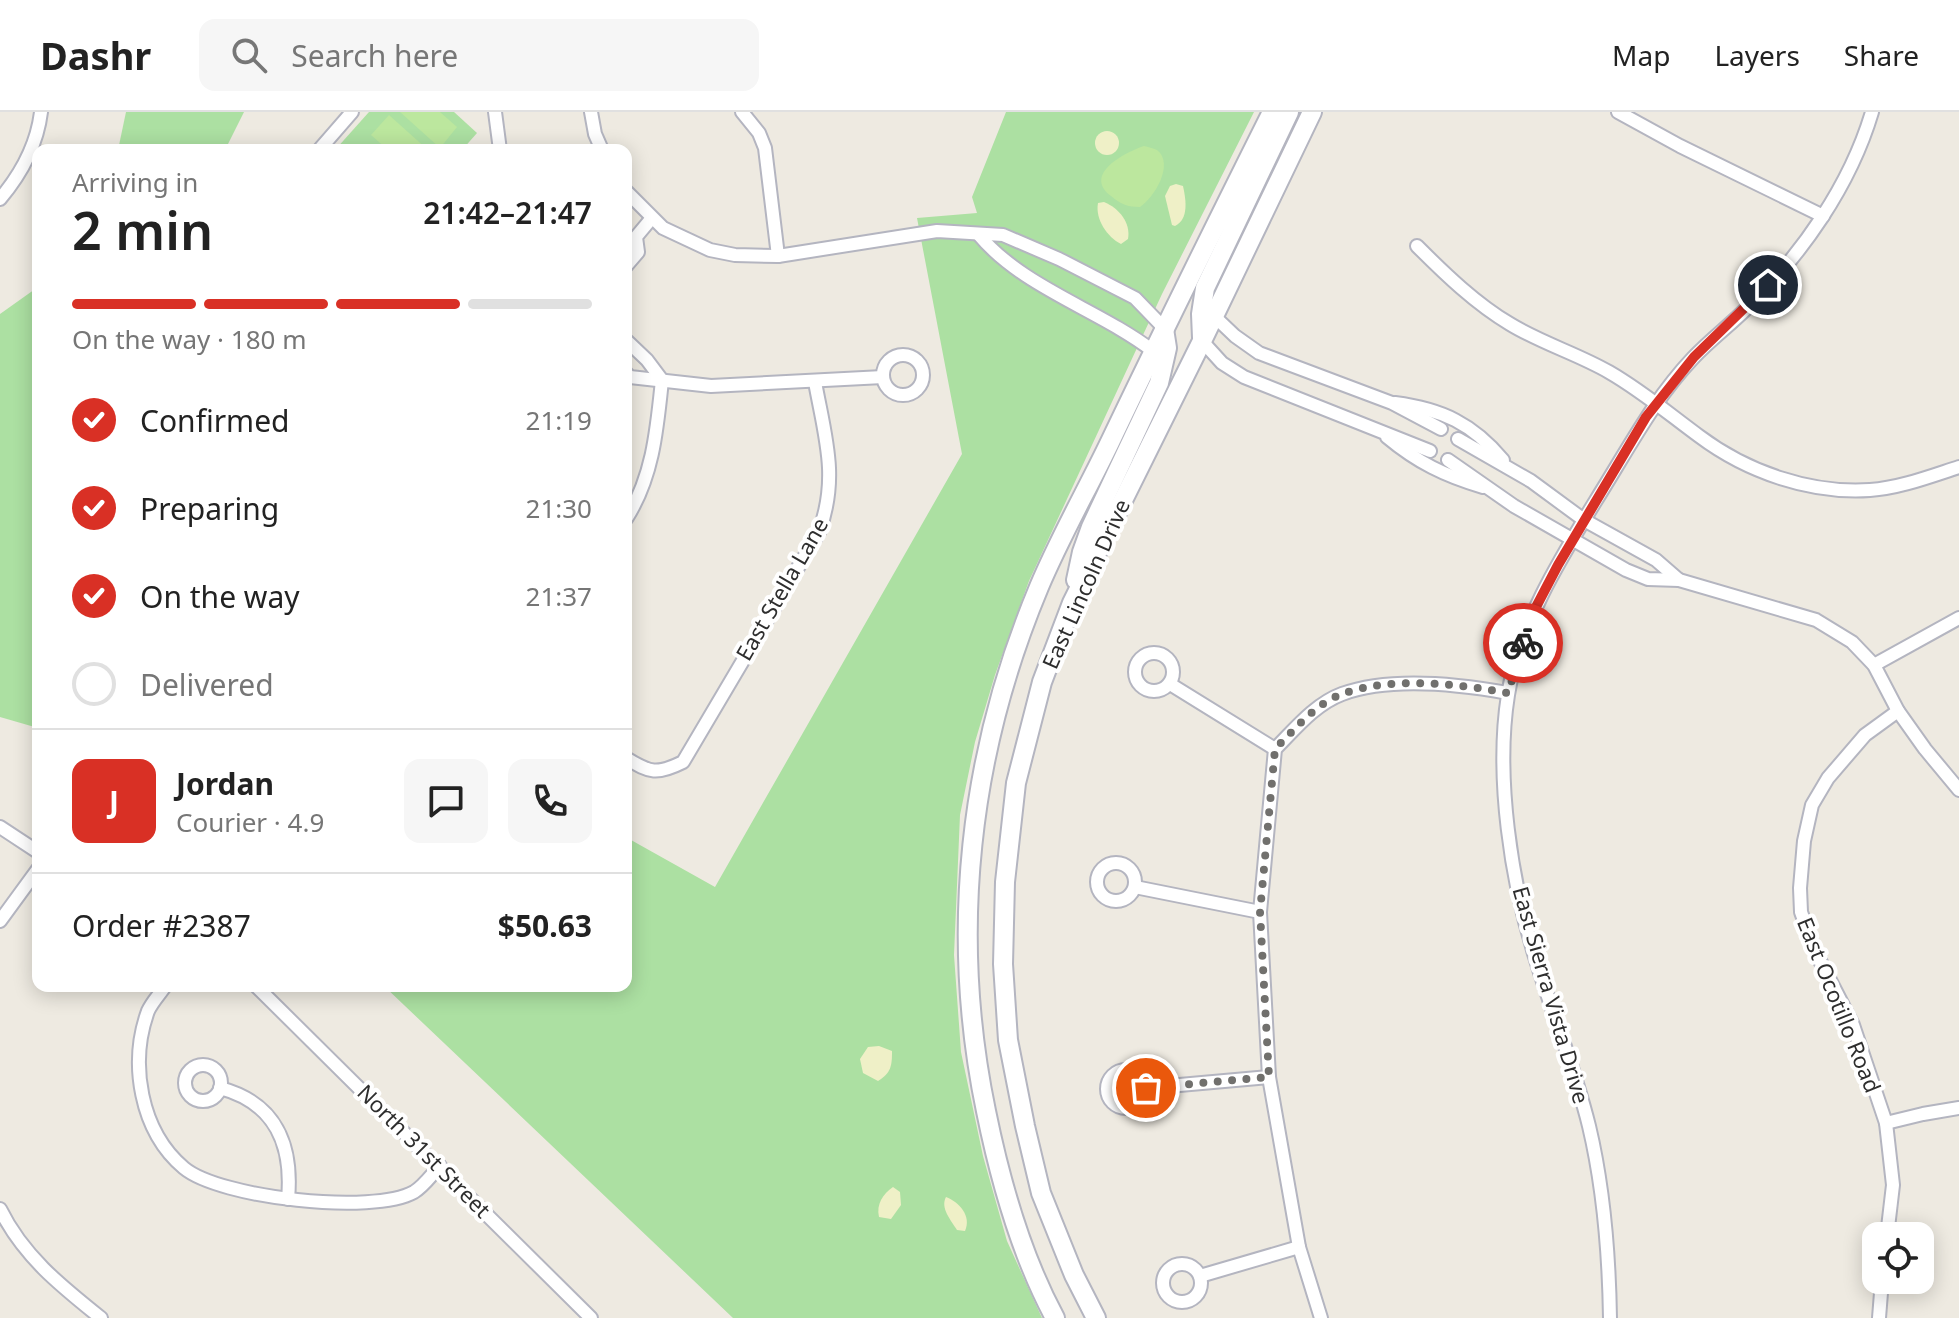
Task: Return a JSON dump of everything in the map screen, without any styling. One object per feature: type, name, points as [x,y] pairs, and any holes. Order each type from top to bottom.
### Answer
[{"type":"main road","name":"East Lincoln Drive","points":[[1055,1318],[1023,1243],[994,1150],[976,1062],[967,953],[968,878],[982,773],[1002,688],[1040,585],[1272,112]]},
{"type":"main road","points":[[1202,341],[1201,314],[1205,288],[1289,112]]},
{"type":"main road","name":"East Lincoln Drive","points":[[1096,1318],[1074,1275],[1041,1193],[1008,1040],[1003,964],[1005,882],[1016,783],[1042,682],[1110,507],[1134,457],[1202,341],[1312,112]]},
{"type":"main road","points":[[1134,457],[1159,383],[1167,348],[1164,328]]},
{"type":"street","points":[[32,144],[41,112]]},
{"type":"street","points":[[324,144],[352,112]]},
{"type":"street","points":[[495,112],[499,144]]},
{"type":"street","points":[[591,112],[599,144]]},
{"type":"street","points":[[742,112],[759,133],[765,148],[778,256]]},
{"type":"street","points":[[1618,112],[1823,216]]},
{"type":"street","name":"East Sierra Vista Drive","points":[[1610,1318],[1609,1257],[1590,1133],[1534,955],[1509,845],[1504,742],[1508,693],[1536,607],[1584,520],[1656,402],[1694,357],[1749,306],[1787,264],[1823,216],[1850,167],[1872,112]]},
{"type":"street","points":[[0,199],[11,187],[32,145]]},
{"type":"street","points":[[632,198],[663,228],[710,250],[735,255],[778,256],[937,231],[1003,235],[1059,259],[1135,298],[1164,328]]},
{"type":"street","points":[[632,236],[651,219]]},
{"type":"street","points":[[978,234],[994,253],[1049,289],[1127,331],[1153,351]]},
{"type":"street","points":[[632,239],[638,252],[632,259]]},
{"type":"street","points":[[1417,246],[1466,292],[1510,324],[1608,372],[1747,466],[1815,486],[1872,490],[1959,467]]},
{"type":"street","points":[[1214,316],[1259,353],[1392,403],[1441,429]]},
{"type":"street","points":[[1202,341],[1222,363],[1244,377],[1430,451]]},
{"type":"street","points":[[632,346],[662,380],[648,475],[632,509]]},
{"type":"street","points":[[632,377],[711,386],[883,377]]},
{"type":"street","name":"East Stella Lane","points":[[632,762],[646,770],[664,772],[683,762],[819,532],[831,489],[815,382]]},
{"type":"street","points":[[1392,403],[1422,407],[1483,436],[1510,468]]},
{"type":"street","points":[[1382,432],[1404,452],[1436,472],[1496,491]]},
{"type":"street","points":[[1458,439],[1510,468],[1584,520],[1656,560],[1679,580]]},
{"type":"street","points":[[1448,460],[1514,506],[1572,541],[1648,579],[1679,580],[1816,620],[1852,642],[1874,665],[1898,711],[1959,790]]},
{"type":"street","points":[[1874,665],[1959,618]]},
{"type":"street","points":[[1170,684],[1275,749]]},
{"type":"street","points":[[1321,1318],[1299,1247],[1269,1077],[1260,912],[1275,749],[1311,714],[1330,701],[1373,686],[1434,684],[1508,693]]},
{"type":"street","name":"East Ocotillo Road","points":[[1889,1222],[1893,1185],[1886,1123],[1853,1025],[1815,951],[1801,912],[1800,888],[1804,841],[1812,805],[1828,778],[1865,735],[1898,711]]},
{"type":"street","points":[[0,827],[32,848]]},
{"type":"street","points":[[0,921],[32,877]]},
{"type":"street","points":[[1135,887],[1260,912]]},
{"type":"street","points":[[161,992],[149,1008],[140,1043],[139,1083],[154,1130],[183,1167],[202,1180],[237,1191],[288,1199],[389,1200],[414,1191],[440,1166]]},
{"type":"street","name":"North 31st Street","points":[[262,992],[440,1166],[588,1317]]},
{"type":"street","points":[[1146,1088],[1269,1077]]},
{"type":"street","points":[[220,1088],[237,1092],[258,1105],[277,1128],[290,1174],[288,1199]]},
{"type":"street","points":[[1886,1123],[1959,1108]]},
{"type":"street","points":[[0,1209],[10,1229],[44,1272],[101,1318]]},
{"type":"street","points":[[1200,1276],[1299,1247]]},
{"type":"street","points":[[1879,1318],[1881,1294]]},
{"type":"green space","points":[[126,112],[244,112],[228,144],[119,144]]},
{"type":"green space","points":[[369,112],[454,112],[477,133],[467,144],[340,144]]},
{"type":"green space","points":[[400,112],[440,112],[457,127],[443,144],[436,144]]},
{"type":"green space","points":[[1006,112],[1254,112],[1162,294],[1029,581],[975,742],[960,815],[954,955],[961,1052],[983,1156],[1007,1241],[1042,1318],[733,1318],[390,992],[632,992],[632,841],[715,887],[962,454],[917,218],[977,213],[972,197]]},
{"type":"green space","points":[[389,115],[421,144],[381,144],[371,135]]},
{"type":"green space","points":[[1144,146],[1157,150],[1162,156],[1163,172],[1156,189],[1145,203],[1140,207],[1128,206],[1111,196],[1103,188],[1101,180],[1110,165]]},
{"type":"green space","points":[[32,291],[32,726],[0,717],[0,314]]},
{"type":"sand","points":[[1107,131],[1116,134],[1119,143],[1116,152],[1107,155],[1098,152],[1095,143],[1098,134]]},
{"type":"sand","points":[[1170,186],[1183,186],[1185,209],[1183,219],[1175,226],[1172,225],[1165,196]]},
{"type":"sand","points":[[1104,202],[1119,212],[1126,222],[1128,239],[1121,244],[1100,221],[1098,203]]},
{"type":"sand","points":[[879,1046],[892,1051],[892,1056],[888,1072],[878,1081],[863,1073],[860,1059],[868,1047]]},
{"type":"sand","points":[[893,1187],[900,1192],[901,1205],[891,1219],[879,1217],[881,1200]]},
{"type":"sand","points":[[946,1197],[963,1210],[967,1220],[965,1231],[957,1230],[949,1218],[944,1205]]},
{"type":"way so far","points":[[1146,1088],[1269,1077],[1260,912],[1275,749],[1311,714],[1340,695],[1373,686],[1434,684],[1508,693],[1523,643]]},
{"type":"route","points":[[1523,643],[1536,607],[1558,565],[1656,402],[1694,357],[1768,285]]}]
